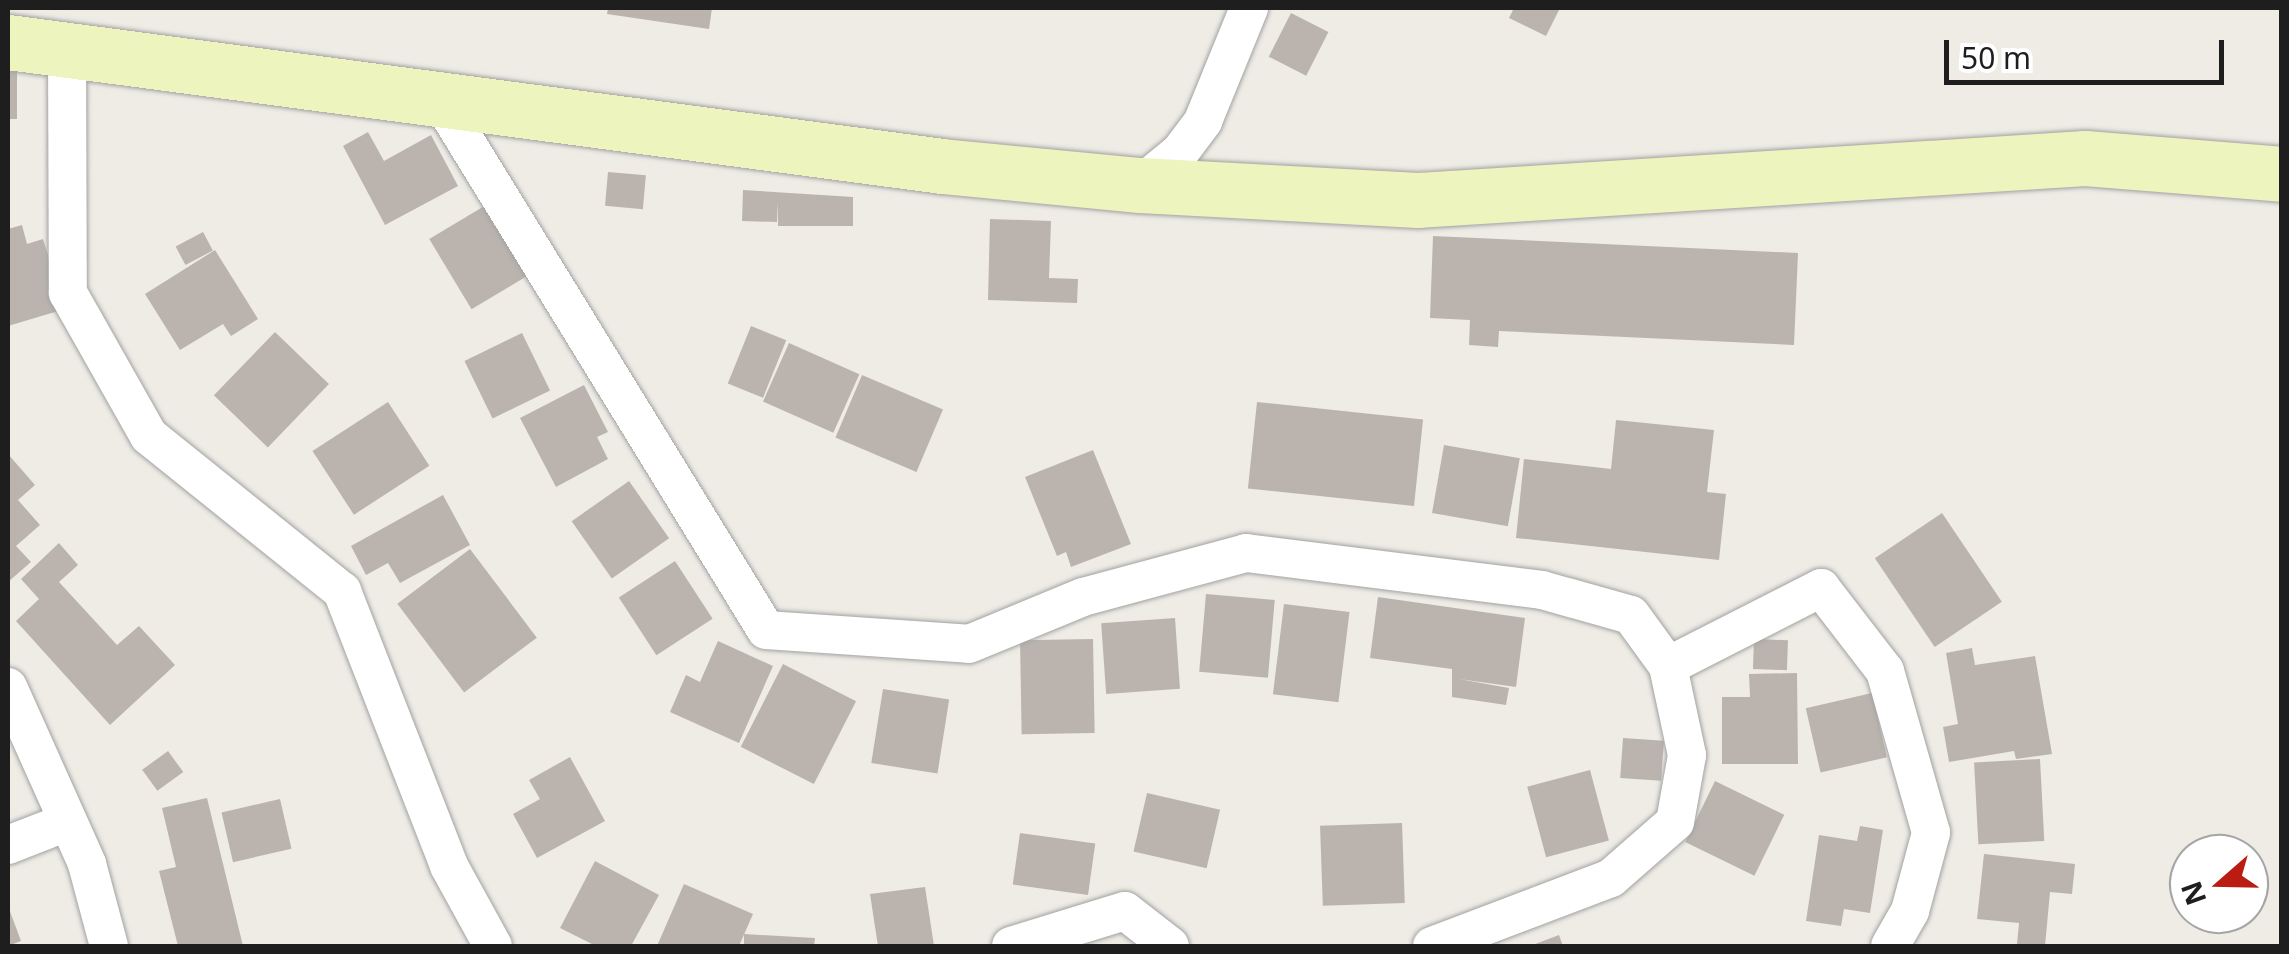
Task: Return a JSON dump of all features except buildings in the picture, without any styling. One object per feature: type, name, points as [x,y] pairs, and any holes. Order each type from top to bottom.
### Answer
[{"type":"main road","points":[[8,42],[942,166],[1140,185],[1418,200],[2066,158],[2282,174]]},
{"type":"street","points":[[1140,185],[1180,152],[1203,121],[1247,8]]},
{"type":"street","points":[[67,51],[68,293],[149,436],[342,591],[448,866],[493,946]]},
{"type":"street","points":[[439,98],[766,630],[970,644],[1083,596],[1246,553],[1542,590],[1630,615],[1668,666],[1687,755],[1676,822],[1612,878],[1432,946]]},
{"type":"street","points":[[1668,666],[1821,588],[1885,670],[1931,833],[1910,911],[1890,946]]},
{"type":"street","points":[[8,687],[68,822],[110,946]]},
{"type":"street","points":[[8,845],[68,822]]},
{"type":"street","points":[[1011,946],[1125,911],[1170,946]]}]
